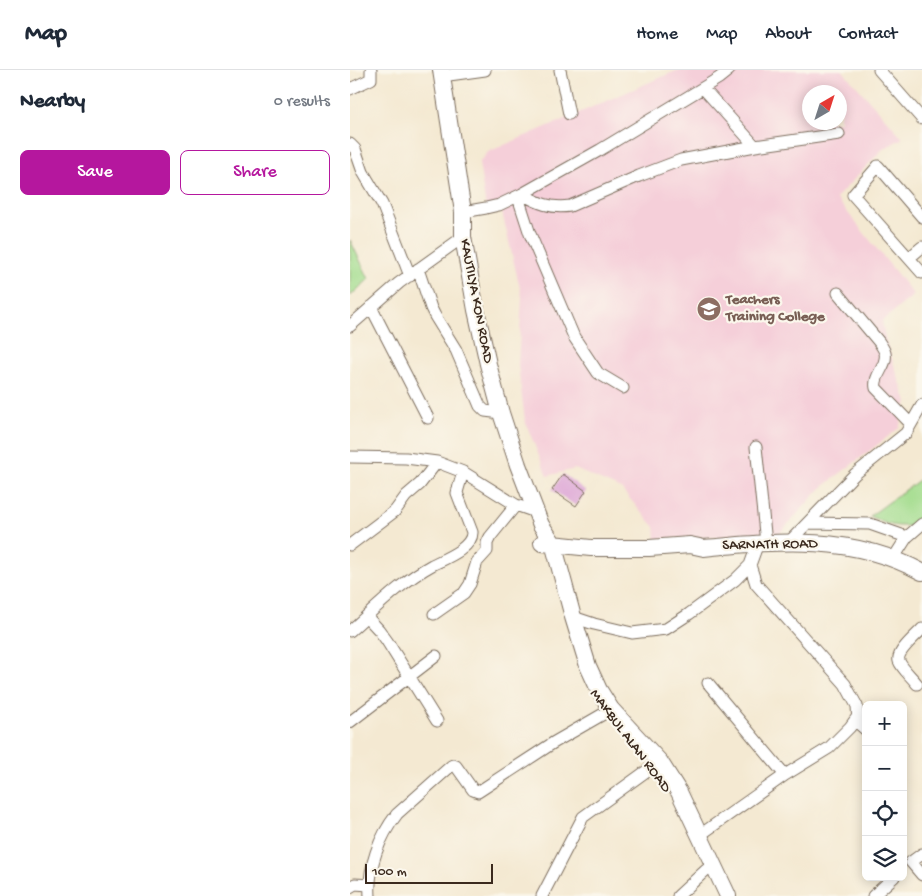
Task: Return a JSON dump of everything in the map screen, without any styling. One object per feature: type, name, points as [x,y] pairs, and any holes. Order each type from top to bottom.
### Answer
[{"type":"highway","name":"KAUTILYA KON ROAD","points":[[441,73],[463,212],[464,237],[488,364],[501,413],[548,548]]},
{"type":"highway","name":"SARNATH ROAD","points":[[548,548],[649,548],[690,545],[704,548],[789,542],[843,546],[867,550],[893,558],[922,572]]},
{"type":"highway","name":"MAKBUL ALAN ROAD","points":[[548,548],[588,666],[599,690],[611,709],[660,762],[679,792],[728,896]]},
{"type":"highway","name":"MAKBUL ALAN ROAD","points":[[548,548],[581,670],[591,692],[605,713],[652,767],[669,793],[687,827],[718,896]]},
{"type":"street","points":[[350,89],[371,79],[371,70]]},
{"type":"street","points":[[441,73],[485,70]]},
{"type":"street","points":[[560,70],[569,114]]},
{"type":"street","points":[[463,212],[499,205],[520,196],[703,88],[729,70]]},
{"type":"street","points":[[884,72],[922,119]]},
{"type":"street","points":[[703,88],[755,146]]},
{"type":"street","points":[[520,196],[550,207],[561,208],[681,160],[755,146],[839,134]]},
{"type":"street","points":[[350,144],[355,149],[363,172],[382,204],[435,316],[456,350],[480,406],[485,411],[501,413]]},
{"type":"street","points":[[922,217],[878,166],[853,195],[922,273]]},
{"type":"street","points":[[520,196],[530,234],[574,337],[598,373],[623,388]]},
{"type":"street","points":[[350,326],[399,283],[464,237]]},
{"type":"street","points":[[909,258],[922,247]]},
{"type":"street","points":[[838,293],[879,342],[885,353],[885,362],[876,379],[876,388],[911,424]]},
{"type":"street","points":[[371,307],[428,418]]},
{"type":"street","points":[[789,542],[854,474],[906,433],[922,405]]},
{"type":"street","points":[[572,617],[632,633],[666,629],[728,585],[750,565],[762,543],[756,446]]},
{"type":"street","points":[[350,457],[406,458],[437,462],[463,472],[538,518]]},
{"type":"street","points":[[350,545],[395,510],[437,462]]},
{"type":"street","points":[[350,631],[412,578],[462,548],[470,540],[472,532],[458,493],[463,472]]},
{"type":"street","points":[[434,614],[460,597],[467,590],[477,562],[486,553],[490,537],[516,505]]},
{"type":"street","points":[[808,523],[870,524],[907,537]]},
{"type":"street","points":[[893,558],[907,537],[922,524]]},
{"type":"street","points":[[750,565],[756,584],[844,684],[857,706],[858,723],[862,726]]},
{"type":"street","points":[[367,617],[388,641],[437,721]]},
{"type":"street","points":[[917,684],[898,658],[902,650],[922,629]]},
{"type":"street","points":[[350,722],[436,656]]},
{"type":"street","points":[[708,683],[785,775]]},
{"type":"street","points":[[350,887],[356,884],[370,891],[375,855],[382,836],[390,823],[397,814],[451,766],[456,766],[473,790],[478,792],[552,743],[605,713]]},
{"type":"street","points":[[700,835],[785,775],[829,748],[858,716]]},
{"type":"street","points":[[542,896],[584,817],[652,767]]},
{"type":"street","points":[[922,854],[907,866],[922,875]]},
{"type":"street","points":[[678,896],[706,870]]},
{"type":"street","points":[[873,896],[890,881]]},
{"type":"shaded area","name":"Teachers Training College","points":[[678,70],[842,70],[903,138],[883,149],[836,198],[914,295],[882,321],[886,342],[907,402],[899,428],[820,489],[778,535],[656,539],[655,527],[621,489],[575,469],[547,476],[525,421],[518,365],[522,297],[502,212],[487,215],[479,163],[488,152]]},
{"type":"green space","points":[[350,240],[369,279],[350,296]]},
{"type":"green space","points":[[922,478],[922,533],[908,526],[884,523],[870,516]]},
{"type":"building","points":[[563,474],[586,491],[576,506],[552,490]]},
{"type":"place","name":"Teachers Training College","points":[[709,309]]}]
